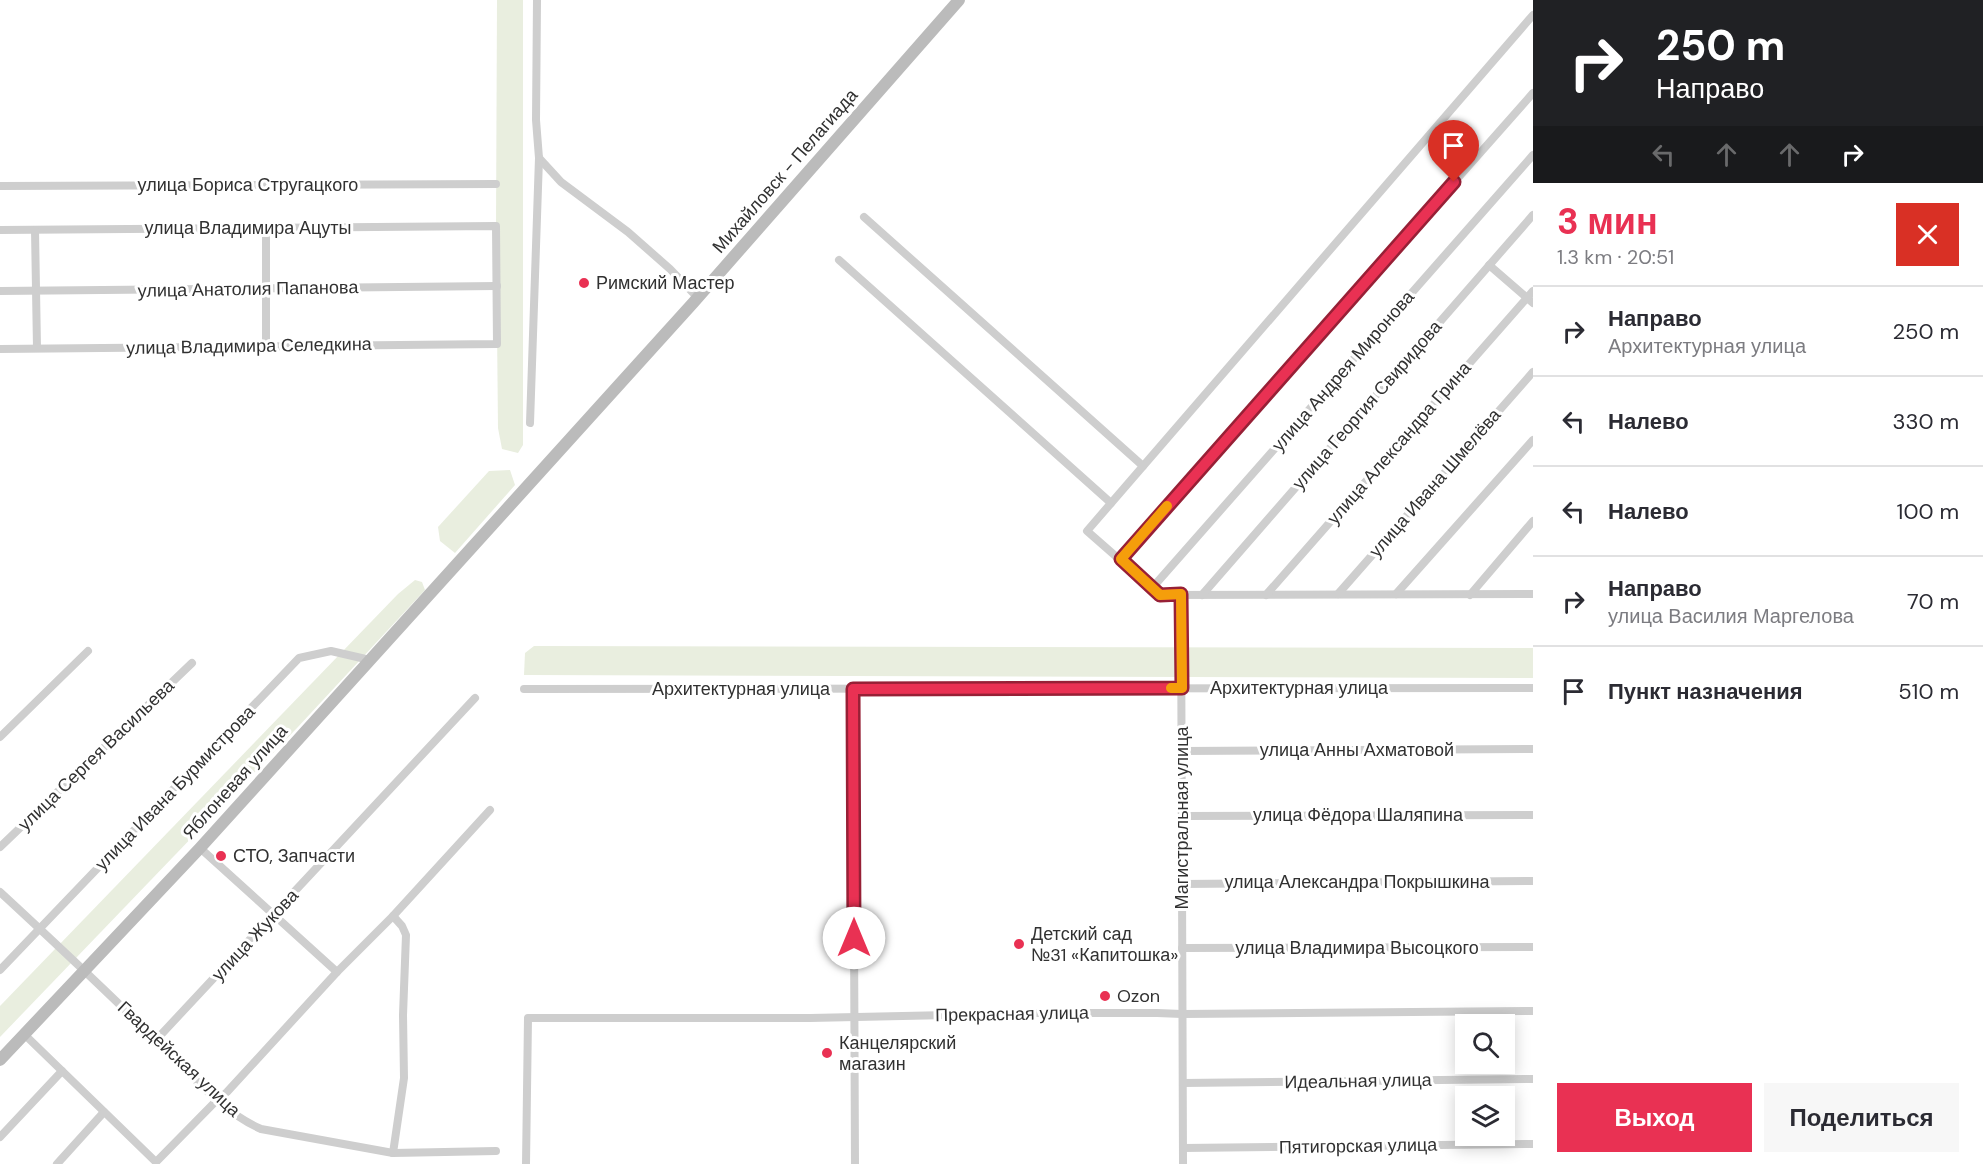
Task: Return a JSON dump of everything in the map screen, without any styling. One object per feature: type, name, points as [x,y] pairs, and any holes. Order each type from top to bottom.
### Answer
[{"type":"street","points":[[530,423],[539,158],[536,120],[537,0]]},
{"type":"street","name":"Михайловск - Пелагиада","points":[[493,524],[698,298],[959,0]]},
{"type":"street","points":[[1533,15],[1087,531],[1160,595],[1533,594]]},
{"type":"street","points":[[1121,559],[1533,93]]},
{"type":"street","name":"улица Андрея Миронова","points":[[1153,587],[1533,155]]},
{"type":"street","points":[[539,158],[561,182],[628,232],[670,269],[698,298]]},
{"type":"street","name":"улица Бориса Стругацкого","points":[[0,186],[496,184]]},
{"type":"street","name":"улица Георгия Свиридова","points":[[1202,595],[1533,215]]},
{"type":"street","points":[[864,217],[1143,466]]},
{"type":"street","name":"улица Владимира Ацуты","points":[[0,230],[496,226],[497,286]]},
{"type":"street","points":[[266,228],[266,346]]},
{"type":"street","points":[[34,230],[37,348]]},
{"type":"street","points":[[839,260],[1111,503]]},
{"type":"street","points":[[1489,265],[1531,297]]},
{"type":"street","name":"улица Анатолия Папанова","points":[[0,291],[497,286]]},
{"type":"street","name":"улица Владимира Селедкина","points":[[0,349],[497,344],[497,286]]},
{"type":"street","name":"улица Александра Грина","points":[[1266,595],[1531,297]]},
{"type":"street","name":"улица Ивана Шмелёва","points":[[1338,594],[1533,372]]},
{"type":"street","points":[[1396,594],[1533,440]]},
{"type":"street","points":[[1470,595],[1533,521]]},
{"type":"street","name":"Яблоневая улица","points":[[0,1060],[200,848],[493,524]]},
{"type":"street","name":"Магистральная улица","points":[[1181,594],[1183,1164]]},
{"type":"street","points":[[0,737],[88,651]]},
{"type":"street","name":"улица Ивана Бурмистрова","points":[[0,970],[299,658],[331,651],[370,660]]},
{"type":"street","name":"улица Сергея Васильева","points":[[0,847],[192,663]]},
{"type":"street","name":"Архитектурная улица","points":[[524,689],[1533,688]]},
{"type":"street","points":[[853,689],[855,1164]]},
{"type":"street","name":"улица Жукова","points":[[156,1040],[475,698]]},
{"type":"street","name":"улица Анны Ахматовой","points":[[1182,751],[1533,749]]},
{"type":"street","points":[[25,1035],[156,1162],[227,1092],[490,810]]},
{"type":"street","name":"улица Фёдора Шаляпина","points":[[1182,816],[1533,815]]},
{"type":"street","points":[[200,848],[337,972]]},
{"type":"street","name":"улица Александра Покрышкина","points":[[1182,884],[1533,881]]},
{"type":"street","name":"Гвардейская улица","points":[[0,892],[85,970],[217,1100],[238,1117],[261,1129],[393,1153],[496,1151]]},
{"type":"street","points":[[393,916],[406,935],[403,1015],[404,1078],[393,1153]]},
{"type":"street","name":"улица Владимира Высоцкого","points":[[1182,948],[1533,947]]},
{"type":"street","name":"Прекрасная улица","points":[[526,1164],[528,1018],[1533,1011]]},
{"type":"street","points":[[0,1137],[62,1071]]},
{"type":"street","name":"Идеальная улица","points":[[1183,1083],[1533,1079]]},
{"type":"street","points":[[57,1164],[104,1112]]},
{"type":"street","name":"Пятигорская улица","points":[[1183,1148],[1533,1144]]},
{"type":"shaded area","points":[[497,0],[523,0],[523,445],[518,453],[502,449],[498,428]]},
{"type":"shaded area","points":[[510,470],[515,485],[455,553],[440,541],[438,527],[489,471]]},
{"type":"shaded area","points":[[415,580],[422,582],[425,590],[297,728],[0,1037],[0,1006],[398,594]]},
{"type":"shaded area","points":[[534,646],[1533,648],[1533,678],[524,675],[525,653]]},
{"type":"slow traffic","points":[[1167,506],[1121,559],[1160,595],[1181,594],[1182,688],[1171,688]]},
{"type":"place","name":"Римский Мастер","points":[[584,283]]},
{"type":"place","name":"СТО, Запчасти","points":[[221,856]]},
{"type":"place","name":"Детский сад №31 «Капитошка»","points":[[1019,944]]},
{"type":"place","name":"Ozon","points":[[1105,996]]},
{"type":"place","name":"Канцелярский магазин","points":[[827,1053]]},
{"type":"route","points":[[854,938],[853,689],[1182,688],[1181,594],[1160,595],[1121,559],[1454,182]]}]
